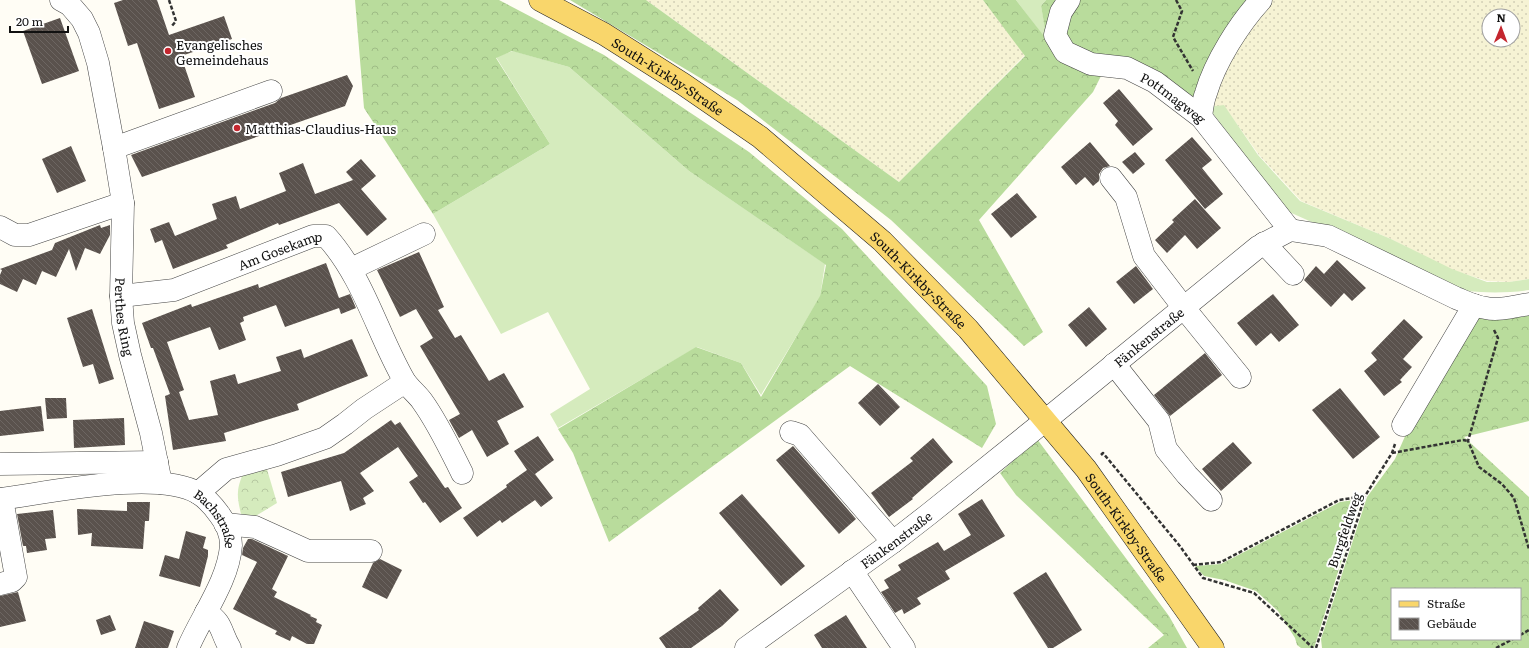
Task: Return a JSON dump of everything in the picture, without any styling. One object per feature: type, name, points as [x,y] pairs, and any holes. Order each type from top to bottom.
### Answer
[{"type":"main road","name":"South-Kirkby-Straße","points":[[540,0],[604,34],[683,84],[760,137],[882,241],[968,329],[1086,469],[1213,648]]},
{"type":"street","name":"Perthes Ring","points":[[61,0],[70,5],[82,20],[89,33],[95,53],[114,148],[123,203],[121,296],[123,323],[159,472]]},
{"type":"street","name":"Pottmagweg","points":[[1069,0],[1061,12],[1055,36],[1065,52],[1091,64],[1127,68],[1156,82],[1201,117],[1290,230]]},
{"type":"street","points":[[1201,117],[1205,93],[1214,70],[1240,27],[1261,0]]},
{"type":"street","points":[[114,148],[270,91]]},
{"type":"street","points":[[1112,178],[1126,197],[1144,256],[1240,377]]},
{"type":"street","points":[[0,227],[16,234],[29,235],[123,203]]},
{"type":"street","points":[[1290,230],[1328,236],[1456,298],[1480,307],[1513,307],[1529,304]]},
{"type":"street","name":"Fänkenstraße","points":[[746,648],[893,542],[1046,420],[1258,247],[1290,230]]},
{"type":"street","points":[[351,269],[424,234]]},
{"type":"street","name":"Am Gosekamp","points":[[121,296],[174,290],[313,236],[326,236],[334,244],[351,269],[405,382],[422,402],[447,443],[462,473]]},
{"type":"street","points":[[1264,243],[1293,274]]},
{"type":"street","points":[[1403,424],[1480,307]]},
{"type":"street","points":[[1114,364],[1159,421],[1166,449],[1187,475],[1211,500]]},
{"type":"street","points":[[198,493],[226,469],[277,455],[325,438],[364,409],[405,382]]},
{"type":"street","points":[[791,432],[800,435],[893,542]]},
{"type":"street","points":[[0,464],[159,472]]},
{"type":"street","points":[[0,584],[12,581],[16,577],[1,499],[70,488],[125,484],[159,472]]},
{"type":"street","name":"Bachstraße","points":[[159,472],[177,486],[198,493],[214,507],[225,524],[230,540],[227,566],[188,648]]},
{"type":"street","points":[[225,524],[255,527],[308,551],[371,551]]},
{"type":"street","name":"Fänkenstraße","points":[[852,571],[904,648]]},
{"type":"street","points":[[206,612],[216,619],[230,648]]},
{"type":"path","points":[[169,0],[176,21],[171,27]]},
{"type":"path","points":[[1176,0],[1182,11],[1173,37],[1205,93]]},
{"type":"path","points":[[1480,307],[1498,338],[1468,441],[1479,467],[1502,484],[1514,498],[1529,549]]},
{"type":"path","name":"Burgfeldweg","points":[[1316,648],[1365,496],[1392,453],[1403,424]]},
{"type":"path","points":[[1392,453],[1455,441],[1468,441]]},
{"type":"path","points":[[1086,469],[1103,453],[1203,578],[1254,593],[1313,648]]},
{"type":"path","points":[[1193,565],[1221,562],[1339,500],[1365,496]]},
{"type":"path","points":[[1496,648],[1511,640]]},
{"type":"shaded area","points":[[646,0],[983,0],[1025,55],[899,182]]},
{"type":"shaded area","points":[[1271,0],[1529,0],[1529,279],[1509,282],[1487,281],[1452,270],[1391,239],[1301,201],[1259,155],[1224,106],[1208,107],[1220,73]]},
{"type":"green space","points":[[355,0],[499,0],[604,55],[749,152],[842,229],[987,386],[996,424],[982,448],[850,366],[609,542],[573,453],[558,429],[696,347],[741,363],[761,397],[820,296],[826,265],[689,171],[569,67],[512,51],[496,58],[550,144],[433,214],[364,108]]},
{"type":"green space","points":[[570,0],[646,0],[899,182],[1025,56],[983,0],[1016,0],[1047,40],[1041,6],[1046,0],[1254,0],[1193,120],[1179,103],[1104,70],[1093,92],[979,220],[1043,332],[1024,346],[891,220],[737,100]]},
{"type":"green space","points":[[1016,0],[1046,0],[1041,6],[1048,42]]},
{"type":"green space","points":[[513,51],[569,67],[689,171],[825,264],[820,297],[761,395],[741,363],[697,347],[558,428],[550,414],[590,389],[548,312],[501,334],[433,214],[550,144],[496,57]]},
{"type":"green space","points":[[1224,105],[1258,155],[1300,201],[1391,239],[1452,269],[1487,282],[1509,282],[1529,279],[1529,290],[1513,292],[1466,291],[1287,211],[1208,107]]},
{"type":"green space","points":[[1529,309],[1529,421],[1464,437],[1529,497],[1529,648],[1322,648],[1321,639],[1367,497],[1395,459],[1410,425],[1473,316]]},
{"type":"green space","points":[[1037,439],[1169,616],[1187,648],[1148,648],[1164,635],[1016,495],[1000,473]]},
{"type":"green space","points":[[266,466],[277,503],[254,517],[241,514],[238,494],[239,485],[243,474]]},
{"type":"green space","points":[[1361,499],[1314,648],[1301,648],[1297,645],[1295,638],[1278,611],[1256,591],[1224,580],[1204,576],[1195,566],[1221,564],[1340,502]]},
{"type":"building","name":"Evangelisches Gemeindehaus","points":[[123,0],[157,0],[169,35],[224,16],[232,39],[181,56],[195,97],[159,109],[137,43],[128,46],[114,3]]},
{"type":"building","points":[[60,18],[79,71],[42,84],[23,31]]},
{"type":"building","name":"Matthias-Claudius-Haus","points":[[347,75],[353,86],[345,106],[142,177],[131,155],[275,103],[281,98]]},
{"type":"building","points":[[1119,89],[1153,129],[1133,146],[1115,125],[1118,121],[1103,103]]},
{"type":"building","points":[[1192,137],[1212,160],[1202,168],[1223,194],[1205,209],[1165,160]]},
{"type":"building","points":[[1090,142],[1110,166],[1103,168],[1099,174],[1099,181],[1093,186],[1085,177],[1076,185],[1061,167]]},
{"type":"building","points":[[71,146],[86,181],[57,193],[42,159]]},
{"type":"building","points":[[1135,152],[1145,164],[1133,174],[1122,162]]},
{"type":"building","points":[[361,159],[376,176],[361,189],[387,219],[367,236],[339,203],[279,225],[278,223],[226,245],[228,248],[173,269],[162,240],[155,243],[150,229],[169,222],[175,236],[217,219],[212,204],[236,196],[240,209],[286,191],[279,173],[303,163],[315,194],[353,180],[346,172]]},
{"type":"building","points":[[1017,193],[1037,217],[1011,238],[991,214]]},
{"type":"building","points":[[1195,199],[1221,228],[1197,249],[1185,235],[1167,253],[1155,240],[1174,222],[1172,220]]},
{"type":"building","points":[[100,225],[101,228],[110,225],[110,235],[100,254],[85,248],[76,271],[69,249],[56,277],[42,271],[36,285],[23,279],[17,292],[0,284],[0,275],[2,270],[0,269],[52,250],[55,243]]},
{"type":"building","points":[[419,252],[444,307],[438,310],[455,338],[461,335],[489,381],[504,373],[524,407],[497,421],[509,444],[487,457],[472,430],[459,438],[449,420],[460,414],[420,346],[433,338],[416,309],[400,317],[377,270]]},
{"type":"building","points":[[1337,260],[1366,288],[1352,301],[1344,293],[1331,307],[1304,280],[1316,266],[1324,274]]},
{"type":"building","points":[[326,263],[339,298],[350,294],[356,308],[341,314],[339,308],[285,327],[276,305],[243,317],[244,321],[240,323],[246,340],[219,350],[210,327],[167,342],[184,390],[179,392],[189,420],[218,415],[210,381],[235,374],[238,384],[281,371],[276,357],[301,349],[304,358],[352,339],[368,376],[297,404],[299,410],[224,433],[226,441],[173,450],[165,396],[170,394],[142,323],[191,304],[192,307],[258,284],[259,288]]},
{"type":"building","points":[[1136,266],[1153,289],[1134,304],[1116,282]]},
{"type":"building","points":[[1273,294],[1299,325],[1279,342],[1271,333],[1256,346],[1237,323]]},
{"type":"building","points":[[1089,307],[1107,329],[1086,347],[1068,325]]},
{"type":"building","points":[[92,309],[114,379],[99,384],[93,364],[83,367],[67,318]]},
{"type":"building","points":[[1404,319],[1423,337],[1403,359],[1412,367],[1400,380],[1402,382],[1384,396],[1364,371],[1377,360],[1371,353]]},
{"type":"building","points":[[1205,353],[1222,375],[1170,416],[1154,395]]},
{"type":"building","points":[[878,384],[900,407],[880,426],[858,403]]},
{"type":"building","points":[[1340,388],[1380,437],[1353,459],[1312,410]]},
{"type":"building","points":[[45,398],[66,398],[67,418],[47,419]]},
{"type":"building","points":[[41,406],[44,431],[0,436],[0,411]]},
{"type":"building","points":[[124,418],[125,445],[74,448],[73,420]]},
{"type":"building","points":[[391,420],[395,425],[400,422],[445,488],[448,487],[462,508],[440,523],[425,502],[423,503],[409,482],[418,476],[398,447],[360,473],[374,491],[363,498],[366,504],[350,511],[341,481],[288,497],[281,472],[344,453]]},
{"type":"building","points":[[538,436],[554,460],[535,474],[553,498],[541,507],[535,500],[502,523],[500,520],[477,537],[463,518],[507,487],[506,485],[527,470],[514,451]]},
{"type":"building","points":[[933,438],[953,462],[912,498],[913,499],[889,517],[871,493],[913,461],[910,458]]},
{"type":"building","points":[[1233,442],[1252,463],[1221,491],[1202,469]]},
{"type":"building","points":[[793,446],[856,519],[839,534],[776,460]]},
{"type":"building","points":[[742,494],[805,566],[781,586],[719,513]]},
{"type":"building","points":[[982,499],[1005,536],[945,571],[950,579],[917,598],[921,604],[904,614],[902,609],[895,613],[881,592],[889,588],[884,580],[901,570],[898,565],[938,542],[944,551],[971,535],[958,514]]},
{"type":"building","points":[[127,502],[150,502],[149,521],[145,521],[143,549],[91,546],[92,533],[78,535],[77,509],[127,511]]},
{"type":"building","points":[[53,510],[56,538],[45,539],[47,550],[27,553],[26,546],[23,546],[17,514]]},
{"type":"building","points":[[186,531],[206,537],[203,548],[208,550],[208,556],[200,587],[159,576],[165,555],[179,559]]},
{"type":"building","points":[[248,539],[252,539],[288,556],[272,589],[277,592],[274,597],[317,619],[316,622],[322,625],[314,644],[307,644],[292,636],[290,641],[275,634],[277,631],[233,609],[257,562],[242,555],[243,548]]},
{"type":"building","points":[[380,559],[402,570],[387,599],[362,587],[373,563]]},
{"type":"building","points":[[1046,572],[1082,630],[1053,648],[1048,648],[1013,593]]},
{"type":"building","points":[[720,589],[739,610],[722,626],[691,648],[666,648],[659,638],[699,610],[698,608]]},
{"type":"building","points":[[18,592],[26,621],[0,627],[0,596]]},
{"type":"building","points":[[110,615],[116,630],[101,635],[96,620]]},
{"type":"building","points":[[846,615],[867,648],[822,648],[814,635]]},
{"type":"building","points":[[144,621],[174,631],[168,648],[135,648]]},
{"type":"place","name":"Evangelisches Gemeindehaus","points":[[168,51]]},
{"type":"place","name":"Matthias-Claudius-Haus","points":[[237,128]]}]
